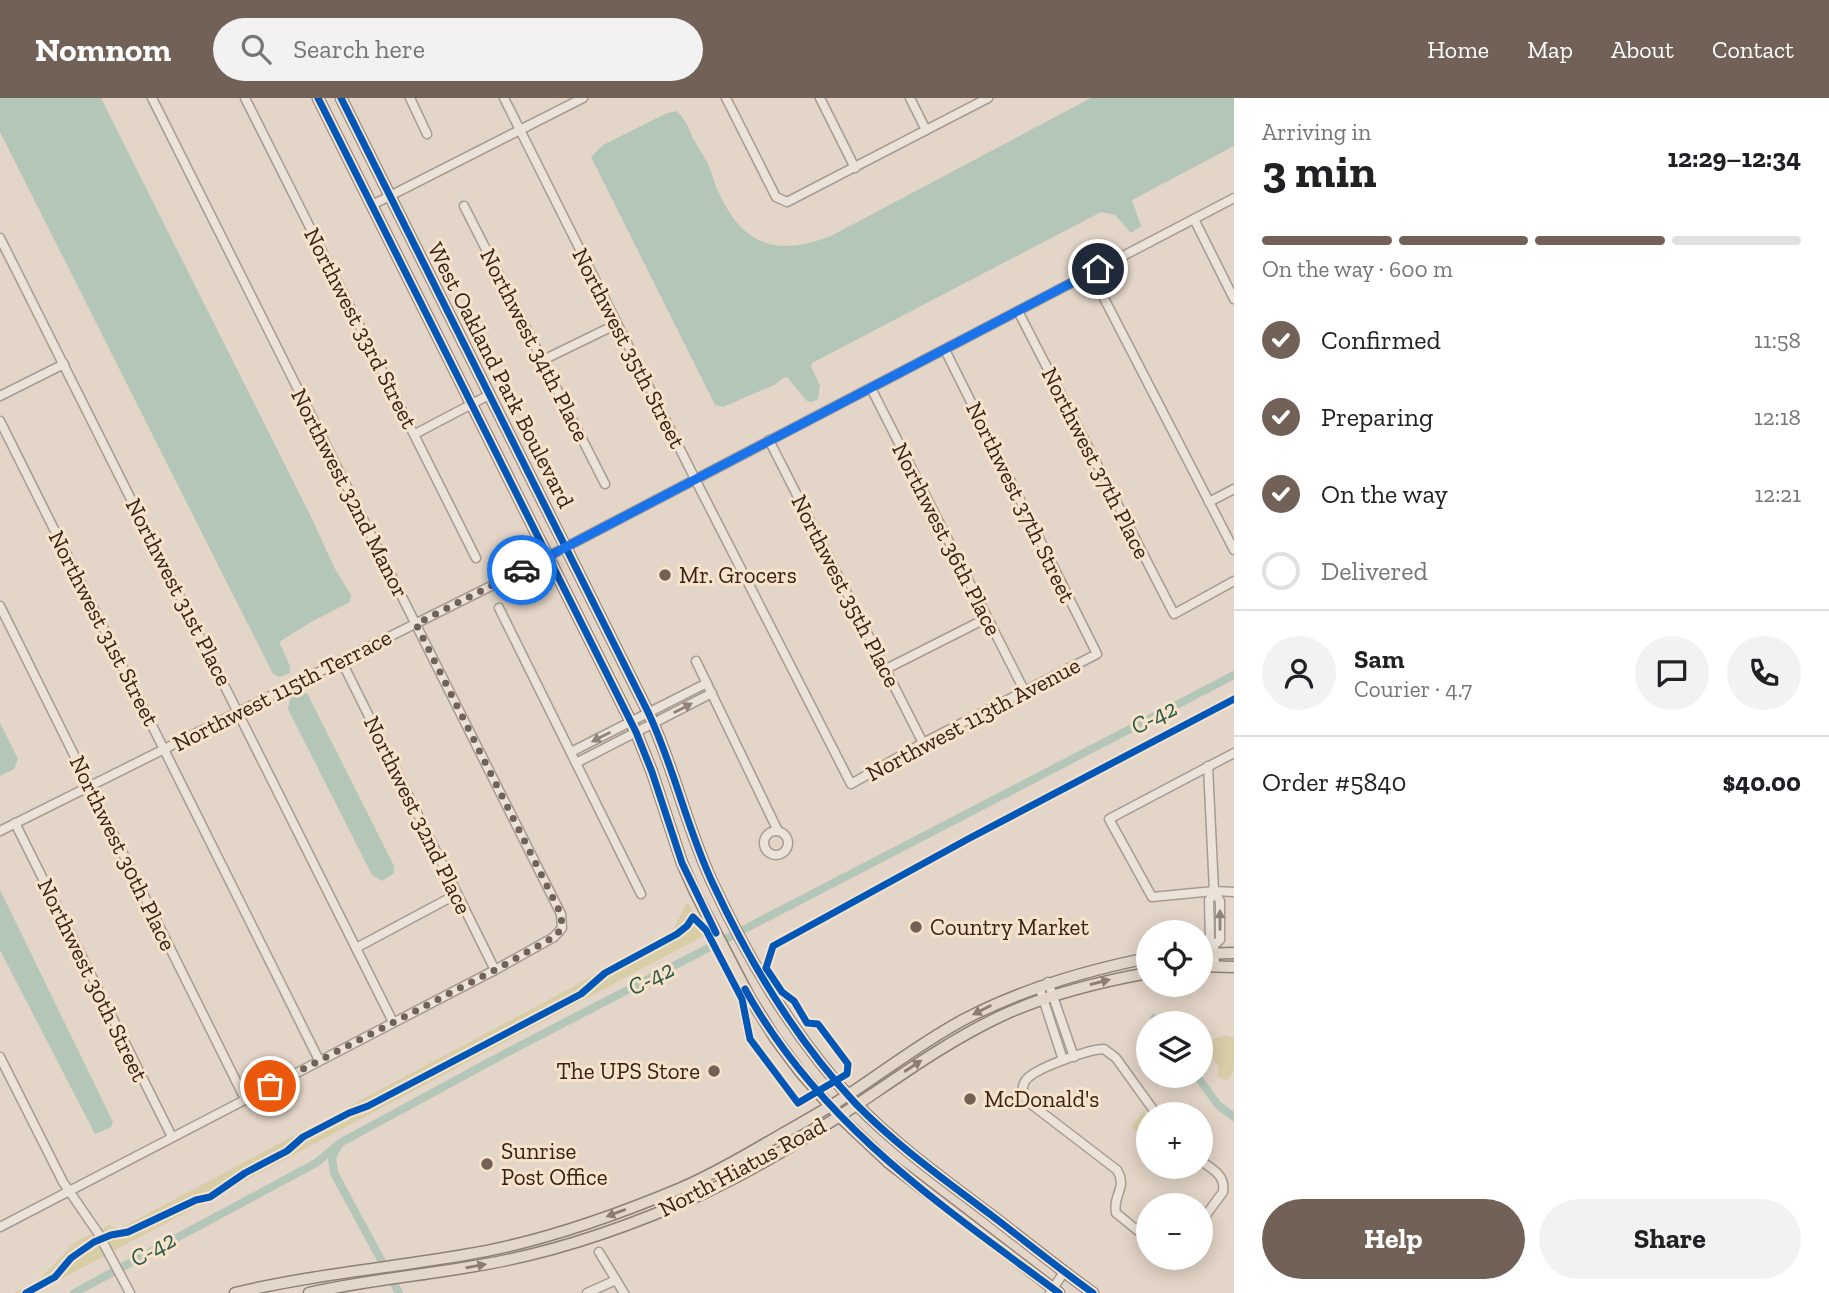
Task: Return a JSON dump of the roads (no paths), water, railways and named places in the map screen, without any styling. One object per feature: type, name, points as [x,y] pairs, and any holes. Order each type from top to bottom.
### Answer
[{"type":"main road","name":"West Oakland Park Boulevard","points":[[318,98],[630,721],[652,772],[682,863],[734,968],[775,1038],[830,1107],[889,1163],[1054,1292]]},
{"type":"main road","name":"West Oakland Park Boulevard","points":[[341,98],[648,712],[668,758],[703,861],[726,910],[751,959],[789,1020],[857,1105],[926,1166],[1093,1293]]},
{"type":"main road","points":[[1214,949],[1234,953]]},
{"type":"main road","name":"North Hiatus Road","points":[[235,1293],[277,1283],[507,1247],[590,1223],[716,1171],[830,1107],[928,1040],[995,1004],[1043,984],[1097,968],[1136,960]]},
{"type":"main road","points":[[1215,966],[1234,967]]},
{"type":"main road","name":"North Hiatus Road","points":[[309,1293],[510,1260],[608,1232],[704,1193],[784,1150],[857,1105],[933,1053],[999,1017],[1048,997],[1136,975]]},
{"type":"street","name":"Northwest 32nd Manor","points":[[152,98],[561,914],[562,928],[554,937],[495,970]]},
{"type":"street","name":"Northwest 33rd Street","points":[[246,98],[476,558]]},
{"type":"street","points":[[410,98],[427,134]]},
{"type":"street","name":"Northwest 35th Street","points":[[504,98],[850,784]]},
{"type":"street","points":[[372,205],[583,98]]},
{"type":"street","points":[[726,98],[776,197],[787,202],[988,98]]},
{"type":"street","points":[[820,98],[855,168]]},
{"type":"street","points":[[910,98],[926,130]]},
{"type":"street","name":"Northwest 115th Terrace","points":[[0,831],[416,624],[1234,198]]},
{"type":"street","name":"Northwest 34th Place","points":[[464,206],[605,484]]},
{"type":"street","points":[[1194,219],[1234,299]]},
{"type":"street","name":"Northwest 31st Place","points":[[0,238],[393,1022]]},
{"type":"street","points":[[1091,273],[1234,551]]},
{"type":"street","name":"Northwest 37th Place","points":[[1018,312],[1174,614],[1234,581]]},
{"type":"street","points":[[543,359],[617,324]]},
{"type":"street","name":"Northwest 37th Street","points":[[945,350],[1097,654]]},
{"type":"street","points":[[0,396],[64,363]]},
{"type":"street","name":"Northwest 36th Place","points":[[871,388],[1024,690]]},
{"type":"street","points":[[415,434],[489,395]]},
{"type":"street","name":"Northwest 31st Street","points":[[0,421],[319,1060]]},
{"type":"street","name":"Northwest 35th Place","points":[[769,440],[923,743]]},
{"type":"street","points":[[1209,502],[1234,489]]},
{"type":"street","name":"Northwest 30th Place","points":[[0,606],[245,1099]]},
{"type":"street","points":[[499,608],[641,894]]},
{"type":"street","points":[[886,669],[987,618]]},
{"type":"street","name":"Northwest 113th Avenue","points":[[850,784],[923,743],[1097,654]]},
{"type":"street","name":"Northwest 32nd Place","points":[[341,660],[495,970]]},
{"type":"street","points":[[696,661],[778,831]]},
{"type":"street","points":[[570,752],[707,683]]},
{"type":"street","points":[[576,762],[712,693]]},
{"type":"street","points":[[1234,753],[1109,819],[1152,897],[1234,892]]},
{"type":"street","points":[[1208,766],[1214,892],[1220,901],[1220,940],[1214,949],[1215,966]]},
{"type":"street","name":"Northwest 30th Street","points":[[15,823],[172,1138]]},
{"type":"street","points":[[356,948],[457,894]]},
{"type":"street","points":[[0,1227],[495,970]]},
{"type":"street","points":[[1043,984],[1074,1056]]},
{"type":"street","points":[[1048,997],[1063,1060]]},
{"type":"street","points":[[1136,1229],[1116,1213],[1115,1202],[1122,1184],[1118,1170],[1030,1103],[1023,1093],[1028,1078],[1063,1060],[1099,1049],[1109,1051],[1116,1058],[1148,1102]]},
{"type":"street","points":[[0,1057],[69,1191],[112,1257],[130,1293]]},
{"type":"street","points":[[1213,1171],[1222,1178],[1223,1192],[1213,1205]]},
{"type":"street","points":[[599,1252],[624,1293]]},
{"type":"street","points":[[1054,1292],[1064,1272]]},
{"type":"street","points":[[587,1293],[616,1280]]},
{"type":"waterway","name":"C-42","points":[[74,1293],[316,1163],[340,1143],[506,1053],[1234,675]]},
{"type":"waterway","points":[[1206,1088],[1218,1105],[1234,1117]]},
{"type":"waterway","points":[[338,1146],[332,1158],[334,1173],[399,1293]]},
{"type":"place","name":"Mr. Grocers","points":[[665,575]]},
{"type":"place","name":"Country Market","points":[[916,927]]},
{"type":"place","name":"The UPS Store","points":[[714,1071]]},
{"type":"place","name":"McDonald's","points":[[970,1099]]},
{"type":"place","name":"Sunrise Post Office","points":[[487,1164]]}]
